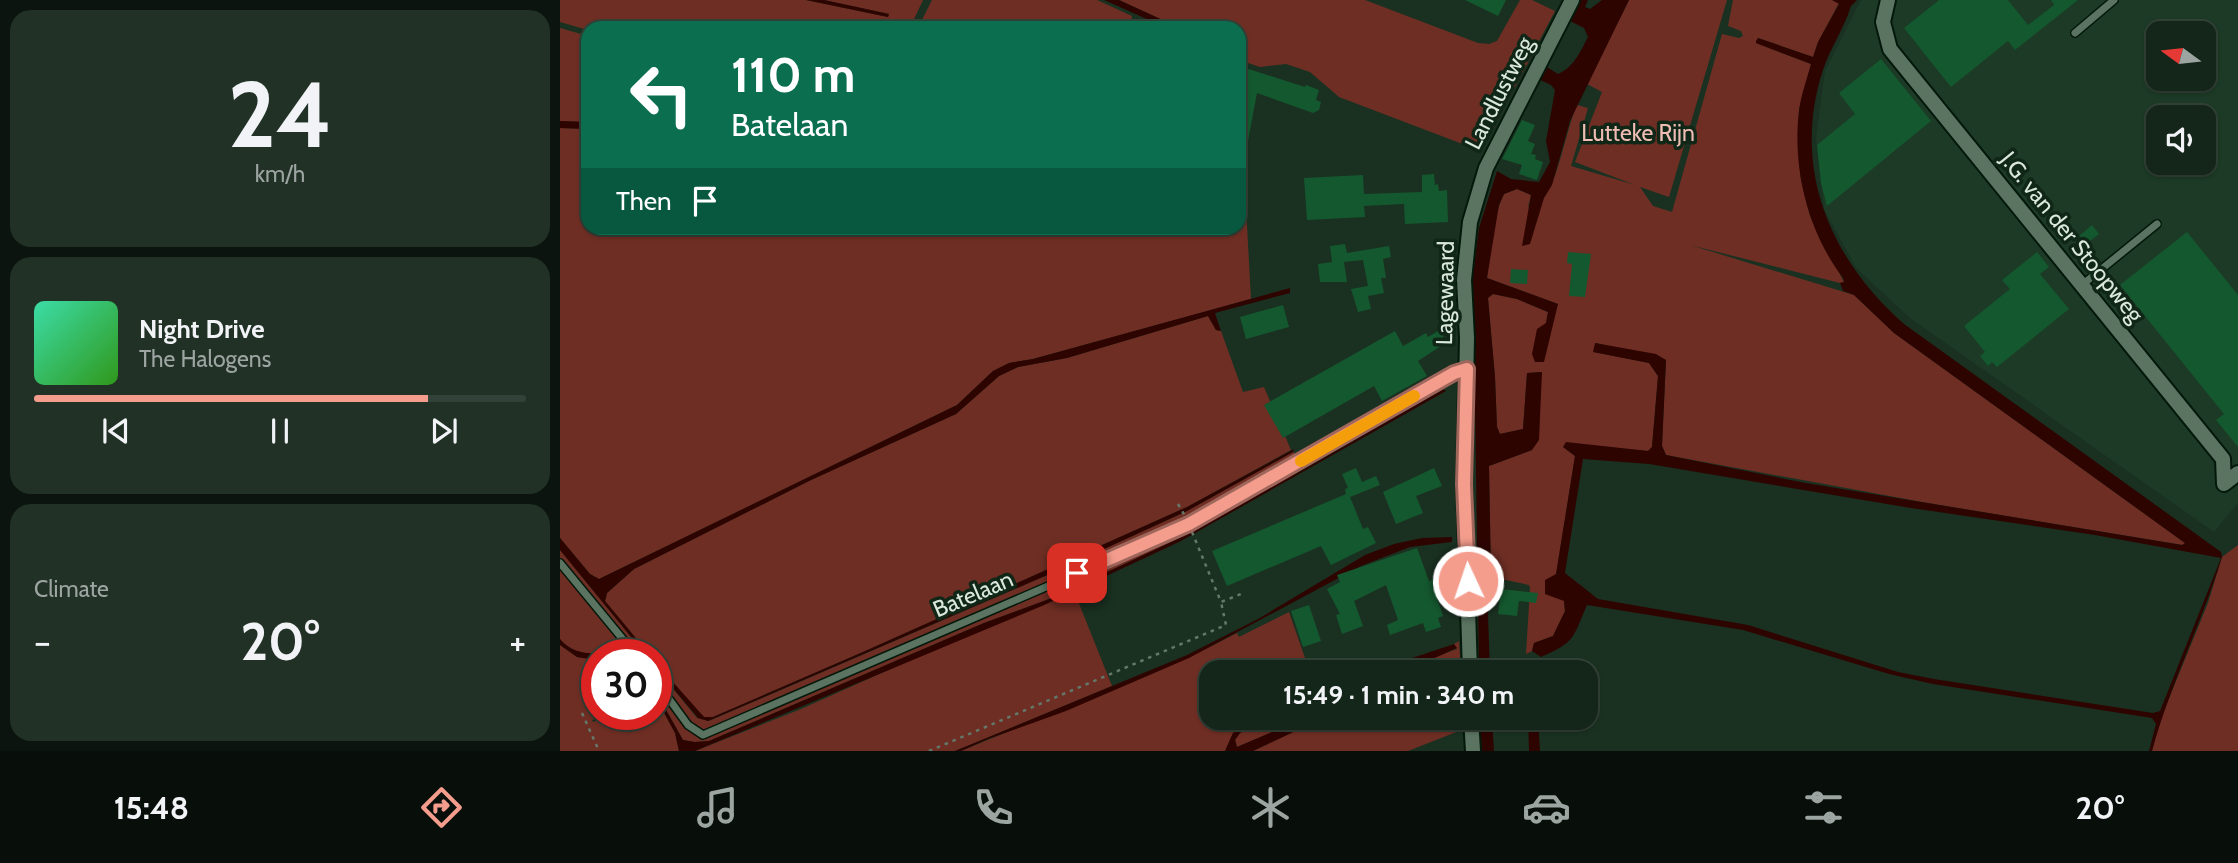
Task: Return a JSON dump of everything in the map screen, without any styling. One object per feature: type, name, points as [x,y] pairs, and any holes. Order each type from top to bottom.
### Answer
[{"type":"street","name":"Landlustweg","points":[[1486,168],[1572,0]]},
{"type":"street","name":"J.G. van der Stoopweg","points":[[1888,0],[1883,22],[1890,49],[2223,459],[2224,484],[2238,473]]},
{"type":"street","name":"Lagewaard","points":[[1470,660],[1464,484],[1467,369],[1465,261],[1470,222],[1486,168]]},
{"type":"street","name":"Batelaan","points":[[1292,466],[1454,373],[1467,369]]},
{"type":"street","points":[[1472,730],[1473,751]]},
{"type":"lane","points":[[2075,33],[2115,0]]},
{"type":"lane","points":[[2082,285],[2157,225]]},
{"type":"lane","name":"Batelaan","points":[[672,703],[688,725],[703,735],[1189,524],[1292,466]]},
{"type":"lane","points":[[560,563],[623,639]]},
{"type":"path","points":[[1178,504],[1185,517]]},
{"type":"path","points":[[929,751],[1226,625],[1221,602],[1194,537]]},
{"type":"path","points":[[1221,602],[1241,594]]},
{"type":"path","points":[[590,730],[599,751]]},
{"type":"shaded area","points":[[806,0],[824,0],[889,14],[888,17]]},
{"type":"shaded area","points":[[1104,0],[1119,0],[1165,21],[1151,21]]},
{"type":"shaded area","points":[[1577,0],[1588,0],[1585,7],[1590,9],[1602,0],[1629,0],[1570,121],[1552,185],[1544,198],[1530,244],[1522,246],[1531,195],[1517,189],[1504,194],[1499,205],[1487,278],[1558,304],[1544,362],[1535,362],[1532,354],[1537,329],[1546,323],[1548,312],[1517,299],[1493,294],[1488,298],[1497,427],[1500,434],[1523,429],[1527,373],[1542,372],[1539,440],[1532,450],[1489,466],[1490,660],[1479,660],[1473,277],[1479,228],[1497,171],[1511,179],[1539,182],[1550,162],[1546,141],[1555,90],[1551,85],[1534,77],[1542,64],[1558,74],[1564,71],[1582,48],[1588,37],[1584,28],[1566,19]]},
{"type":"shaded area","points":[[1832,0],[1857,0],[1851,6],[1823,70],[1814,106],[1812,142],[1815,176],[1824,209],[1837,241],[1856,271],[1904,324],[2221,552],[2222,557],[2214,582],[2152,751],[2149,751],[2156,724],[2152,718],[1933,684],[1889,674],[1743,630],[1587,605],[1576,632],[1567,642],[1541,657],[1532,651],[1534,643],[1553,636],[1565,611],[1564,601],[1545,594],[1545,580],[1556,574],[1575,456],[1563,447],[1566,442],[1648,451],[1652,447],[1658,376],[1649,363],[1593,352],[1595,343],[1656,354],[1666,360],[1662,446],[1666,455],[1806,483],[2182,545],[2185,543],[1894,333],[1854,295],[1843,291],[1840,283],[1844,282],[1843,278],[1820,241],[1812,220],[1801,177],[1797,133],[1799,111],[1811,64],[1756,43],[1758,38],[1813,57],[1818,42],[1839,4]],"holes":[[[1583,459],[1649,464],[1911,508],[2095,535],[2221,558],[2160,711],[2153,713],[1934,679],[1898,672],[1748,625],[1598,599],[1565,573]]]},
{"type":"shaded area","points":[[1861,0],[2238,0],[2238,503],[2214,532],[1910,318],[1856,268],[1824,209],[1816,138],[1825,71]]},
{"type":"shaded area","points":[[560,121],[581,122],[581,129],[560,128]]},
{"type":"shaded area","points":[[1290,288],[1290,293],[1215,313],[1221,331],[1216,330],[1208,316],[1067,358],[1018,367],[999,376],[956,414],[811,480],[634,569],[607,593],[605,601],[637,639],[633,639],[560,550],[560,538],[590,574],[599,579],[957,405],[993,371],[1009,363],[1033,359]]},
{"type":"shaded area","points":[[1443,389],[1446,391],[1181,541],[1042,606],[695,751],[679,751],[672,720],[683,740],[709,741],[984,623],[1052,598],[1184,536]]},
{"type":"shaded area","points":[[1294,449],[1187,511],[1045,576],[708,721],[698,718],[672,687],[672,681],[704,717],[713,717],[1187,507]]},
{"type":"shaded area","points":[[1452,537],[1452,542],[1410,547],[1361,566],[1189,658],[1066,711],[955,751],[1187,655],[1258,619],[1365,555],[1394,544],[1422,538]]},
{"type":"shaded area","points":[[560,639],[581,652],[581,658],[577,657],[560,645]]},
{"type":"shaded area","points":[[1454,644],[1457,648],[1429,660],[1409,660]]},
{"type":"shaded area","points":[[1245,730],[1235,740],[1237,747],[1277,730],[1298,730],[1253,751],[1225,751],[1233,733]]},
{"type":"shaded area","points":[[1481,730],[1493,730],[1494,751],[1482,751]]},
{"type":"shaded area","points":[[1528,730],[1539,730],[1540,751],[1529,751]]},
{"type":"green space","points":[[560,0],[806,0],[888,17],[889,14],[824,0],[923,0],[913,21],[581,21],[581,28],[560,22]]},
{"type":"green space","points":[[932,0],[1097,0],[1132,16],[1131,21],[922,21]]},
{"type":"green space","points":[[1119,0],[1365,0],[1478,43],[1489,44],[1497,41],[1520,0],[1532,0],[1555,11],[1481,151],[1339,97],[1310,72],[1286,64],[1260,67],[1246,62],[1246,21],[1165,21]]},
{"type":"green space","name":"Lutteke Rijn","points":[[1629,0],[1727,0],[1669,197],[1640,187],[1653,206],[1672,212],[1722,34],[1739,38],[1743,36],[1741,31],[1728,26],[1733,0],[1832,0],[1839,3],[1813,57],[1758,38],[1756,43],[1811,64],[1799,109],[1801,180],[1810,216],[1844,282],[1690,245],[1854,295],[1894,333],[2185,543],[2183,545],[1928,503],[1666,455],[1662,446],[1666,360],[1596,343],[1594,352],[1649,363],[1658,376],[1652,447],[1648,451],[1566,443],[1563,447],[1575,456],[1556,575],[1565,611],[1553,636],[1534,643],[1532,651],[1526,654],[1529,585],[1491,577],[1489,466],[1532,450],[1542,372],[1527,373],[1523,429],[1500,434],[1497,427],[1488,298],[1493,294],[1517,299],[1548,312],[1532,354],[1558,304],[1487,278],[1492,235],[1504,194],[1517,189],[1531,195],[1528,207],[1542,199],[1547,192],[1557,170],[1577,105],[1588,108],[1571,166],[1635,185],[1575,162],[1602,92],[1587,84]]},
{"type":"green space","points":[[560,28],[581,34],[581,122],[560,121]]},
{"type":"green space","points":[[560,128],[581,129],[581,235],[1246,235],[1246,207],[1251,299],[1033,359],[1009,363],[993,371],[957,405],[599,579],[590,574],[560,538]]},
{"type":"green space","points":[[1208,316],[1216,330],[1221,331],[1243,392],[1264,387],[1291,450],[1187,507],[713,717],[704,717],[672,684],[672,639],[637,639],[605,601],[607,593],[634,569],[811,480],[956,414],[999,376],[1018,367],[1067,358]]},
{"type":"green space","points":[[1293,452],[1312,464],[1184,536],[1052,598],[984,623],[709,741],[683,740],[672,720],[672,688],[697,718],[709,721],[1045,576],[1187,511]]},
{"type":"green space","points":[[2238,545],[2238,751],[2152,751],[2161,718],[2208,603],[2222,557]]},
{"type":"green space","points":[[560,550],[633,639],[581,639],[581,652],[560,639]]},
{"type":"green space","points":[[1074,591],[1112,686],[955,751],[695,751],[801,709]]},
{"type":"green space","points":[[1289,612],[1305,658],[1199,660],[1199,730],[1238,730],[1233,733],[1225,751],[961,751],[1136,681],[1237,633],[1239,637]]},
{"type":"green space","points":[[1459,641],[1460,660],[1426,660],[1457,649],[1454,644]]},
{"type":"green space","points":[[560,645],[581,658],[581,730],[672,730],[672,727],[679,751],[560,751]]},
{"type":"green space","points":[[1245,730],[1278,730],[1237,747],[1235,740]]},
{"type":"green space","points":[[1297,730],[1461,730],[1408,751],[1253,751]]},
{"type":"building","points":[[1465,0],[1506,0],[1498,16]]},
{"type":"building","points":[[1939,0],[2008,0],[2028,25],[2054,5],[2051,0],[2078,0],[2015,50],[2008,41],[1951,87],[1904,28]]},
{"type":"building","points":[[1881,59],[1931,121],[1827,206],[1821,183],[1817,145],[1855,114],[1839,93]]},
{"type":"building","points":[[1246,68],[1319,90],[1316,100],[1321,102],[1319,110],[1313,113],[1257,93],[1246,151]]},
{"type":"building","points":[[1522,120],[1535,125],[1528,141],[1535,144],[1531,154],[1543,162],[1537,180],[1519,174],[1522,165],[1502,159]]},
{"type":"building","points":[[1434,174],[1435,185],[1438,184],[1439,191],[1447,190],[1448,222],[1405,224],[1404,204],[1364,206],[1365,217],[1307,220],[1304,178],[1363,175],[1364,194],[1422,192],[1422,175]]},
{"type":"building","points":[[2092,225],[2099,234],[2086,244],[2079,236]]},
{"type":"building","points":[[2187,232],[2238,295],[2238,447],[2216,420],[2224,414],[2120,285]]},
{"type":"building","points":[[1345,244],[1347,253],[1389,246],[1391,257],[1383,259],[1386,278],[1381,278],[1384,293],[1368,296],[1371,309],[1358,312],[1351,289],[1368,286],[1363,260],[1344,262],[1347,282],[1320,282],[1318,264],[1332,262],[1330,246]]},
{"type":"building","points":[[1568,252],[1591,254],[1585,297],[1569,296],[1572,264],[1567,263]]},
{"type":"building","points":[[2037,252],[2049,267],[2040,274],[2069,309],[1997,367],[1992,362],[1988,366],[1980,356],[1985,352],[1964,326],[2010,289],[2002,280]]},
{"type":"building","points":[[1511,269],[1528,270],[1527,284],[1510,283]]},
{"type":"building","points":[[1283,305],[1289,327],[1246,339],[1240,317]]},
{"type":"building","points":[[1395,331],[1403,346],[1426,333],[1428,337],[1438,331],[1443,335],[1444,344],[1418,361],[1427,376],[1382,401],[1374,386],[1283,438],[1264,405]]},
{"type":"building","points":[[1356,468],[1362,482],[1376,476],[1380,485],[1350,497],[1363,529],[1368,527],[1376,543],[1331,565],[1321,546],[1227,586],[1212,551],[1346,494],[1345,489],[1348,488],[1342,474]]},
{"type":"building","points":[[1434,468],[1442,486],[1416,496],[1423,513],[1396,524],[1383,492]]},
{"type":"building","points":[[1417,548],[1429,581],[1445,575],[1448,594],[1437,598],[1443,616],[1438,618],[1441,627],[1426,632],[1423,623],[1390,635],[1387,625],[1398,620],[1386,585],[1354,601],[1363,626],[1342,634],[1336,615],[1340,614],[1327,589],[1340,582],[1337,575]]},
{"type":"building","points":[[1501,589],[1538,593],[1536,603],[1519,601],[1517,616],[1498,614]]},
{"type":"building","points":[[1309,605],[1321,641],[1303,647],[1291,611]]},
{"type":"slow traffic","points":[[1301,461],[1414,396]]},
{"type":"route","points":[[1077,573],[1189,524],[1454,373],[1467,369],[1464,484],[1468,581]]}]
